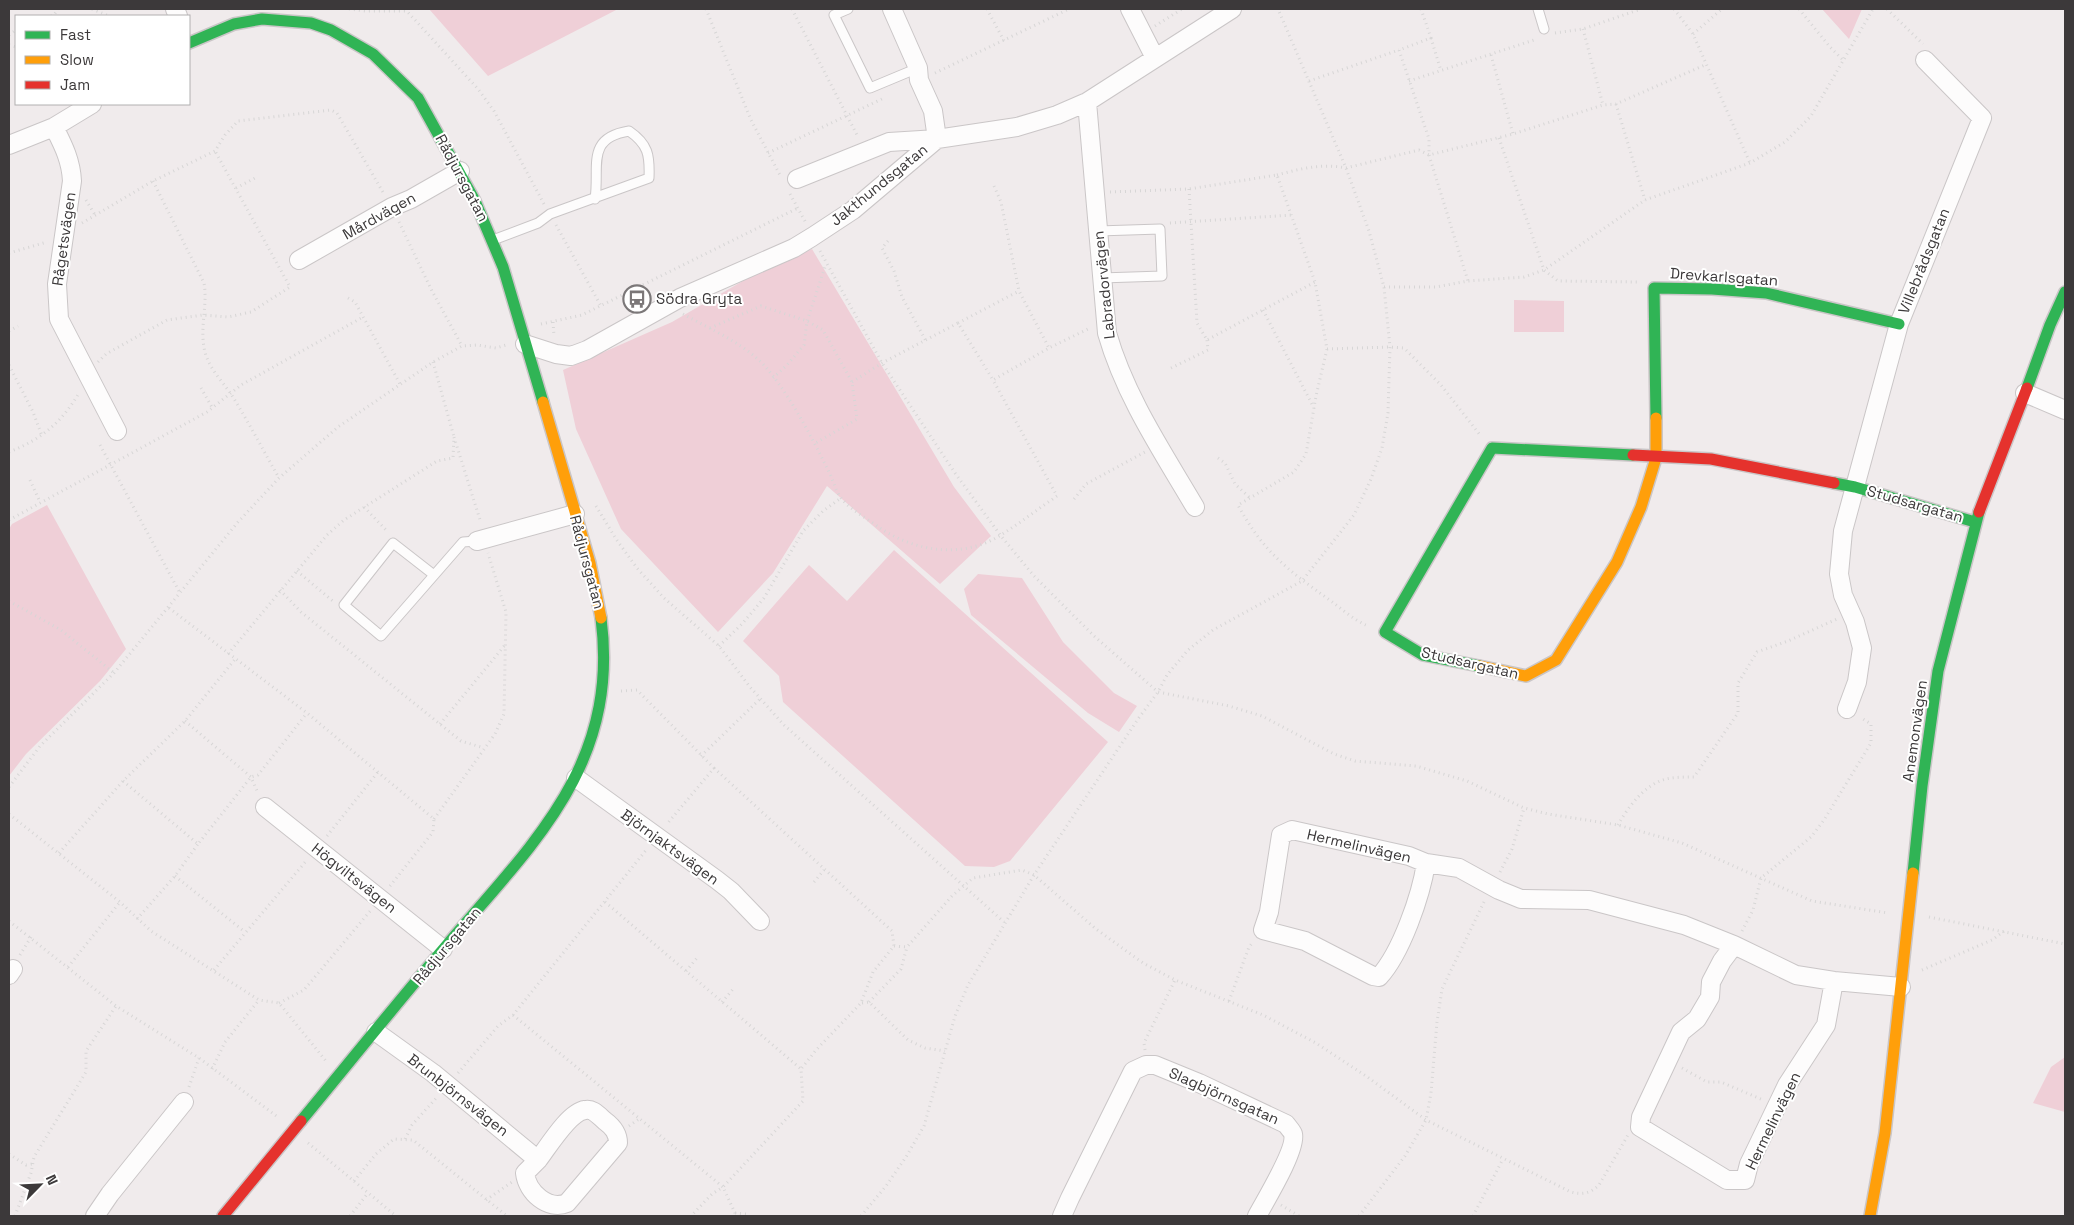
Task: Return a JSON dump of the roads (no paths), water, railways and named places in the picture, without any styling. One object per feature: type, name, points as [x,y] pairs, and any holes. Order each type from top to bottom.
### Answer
[{"type":"street","points":[[798,179],[889,142],[937,138],[934,111],[892,9]]},
{"type":"street","points":[[1130,9],[1155,58]]},
{"type":"street","name":"Jakthundsgatan","points":[[525,344],[556,354],[571,356],[587,350],[668,305],[731,274],[794,248],[853,210],[937,138],[1017,127],[1057,115],[1087,102],[1232,9]]},
{"type":"street","name":"Rådjursgatan","points":[[190,41],[234,24],[299,15],[374,54],[418,98],[460,171],[503,268],[590,563],[600,604],[605,649],[603,692],[590,744],[576,778],[564,800],[546,826],[223,1216]]},
{"type":"street","name":"Villebrådsgatan","points":[[1855,487],[1899,324],[1982,118],[1925,60]]},
{"type":"street","name":"Labradorvägen","points":[[1087,102],[1105,321],[1115,360],[1134,402],[1195,507]]},
{"type":"street","points":[[9,145],[54,127],[90,105]]},
{"type":"street","name":"Rågetsvägen","points":[[54,127],[71,165],[72,181],[57,284],[59,319],[117,431]]},
{"type":"street","name":"Mårdvägen","points":[[299,260],[460,171]]},
{"type":"street","name":"Drevkarlsgatan","points":[[1656,458],[1654,288],[1712,289],[1766,293],[1899,324]]},
{"type":"street","name":"Anemonvägen","points":[[1870,1216],[1885,1133],[1922,786],[1938,671],[1975,522],[2003,453],[2050,325],[2065,292]]},
{"type":"street","points":[[2025,392],[2065,410]]},
{"type":"street","name":"Studsargatan","points":[[1656,458],[1641,507],[1617,562],[1556,660],[1526,676],[1423,655],[1385,632],[1492,448],[1711,460],[1855,487],[1975,522]]},
{"type":"street","name":"Studsargatan","points":[[1846,709],[1857,682],[1862,648],[1843,595],[1838,564],[1843,531],[1855,487]]},
{"type":"street","points":[[477,541],[575,514]]},
{"type":"street","name":"Björnjaktsvägen","points":[[576,778],[731,891],[760,921]]},
{"type":"street","name":"Högviltsvägen","points":[[265,807],[443,949]]},
{"type":"street","name":"Hermelinvägen","points":[[1426,863],[1423,880],[1400,942],[1386,969],[1378,977],[1305,941],[1263,930],[1269,912],[1281,835],[1292,830],[1409,856],[1426,863],[1460,868],[1492,886],[1521,899],[1589,900],[1684,925],[1734,945],[1796,975],[1834,981],[1901,987]]},
{"type":"street","name":"Hermelinvägen","points":[[1734,945],[1710,982],[1710,997],[1697,1019],[1682,1032],[1642,1117],[1640,1127],[1727,1180],[1745,1180],[1749,1164],[1787,1085],[1826,1025],[1834,981]]},
{"type":"street","name":"Brunbjörnsvägen","points":[[376,1032],[448,1085],[538,1160]]},
{"type":"street","name":"Slagbjörnsgatan","points":[[1062,1216],[1133,1072],[1146,1064],[1155,1065],[1200,1082],[1286,1124],[1293,1133],[1293,1146],[1257,1216]]},
{"type":"street","points":[[95,1216],[116,1186],[184,1102]]},
{"type":"street","points":[[585,1110],[592,1110],[610,1125],[618,1135],[618,1143],[567,1203],[559,1206],[550,1205],[529,1188],[525,1173],[538,1160],[573,1115],[585,1110]]},
{"type":"street","name":"Anemonvägen","points":[[1865,1216],[1873,1193]]},
{"type":"lane","points":[[848,9],[834,15],[870,88],[918,74]]},
{"type":"lane","points":[[1538,9],[1544,29]]},
{"type":"lane","points":[[492,240],[538,222],[550,214],[595,199],[650,178],[650,159],[642,140],[629,132],[618,133],[607,138],[600,146],[596,155],[597,185],[595,199]]},
{"type":"lane","points":[[1098,231],[1160,229],[1162,276],[1101,278]]},
{"type":"lane","points":[[434,575],[393,543],[344,605],[381,636],[463,542],[477,541]]},
{"type":"place","name":"Södra Gryta","points":[[637,299]]}]
